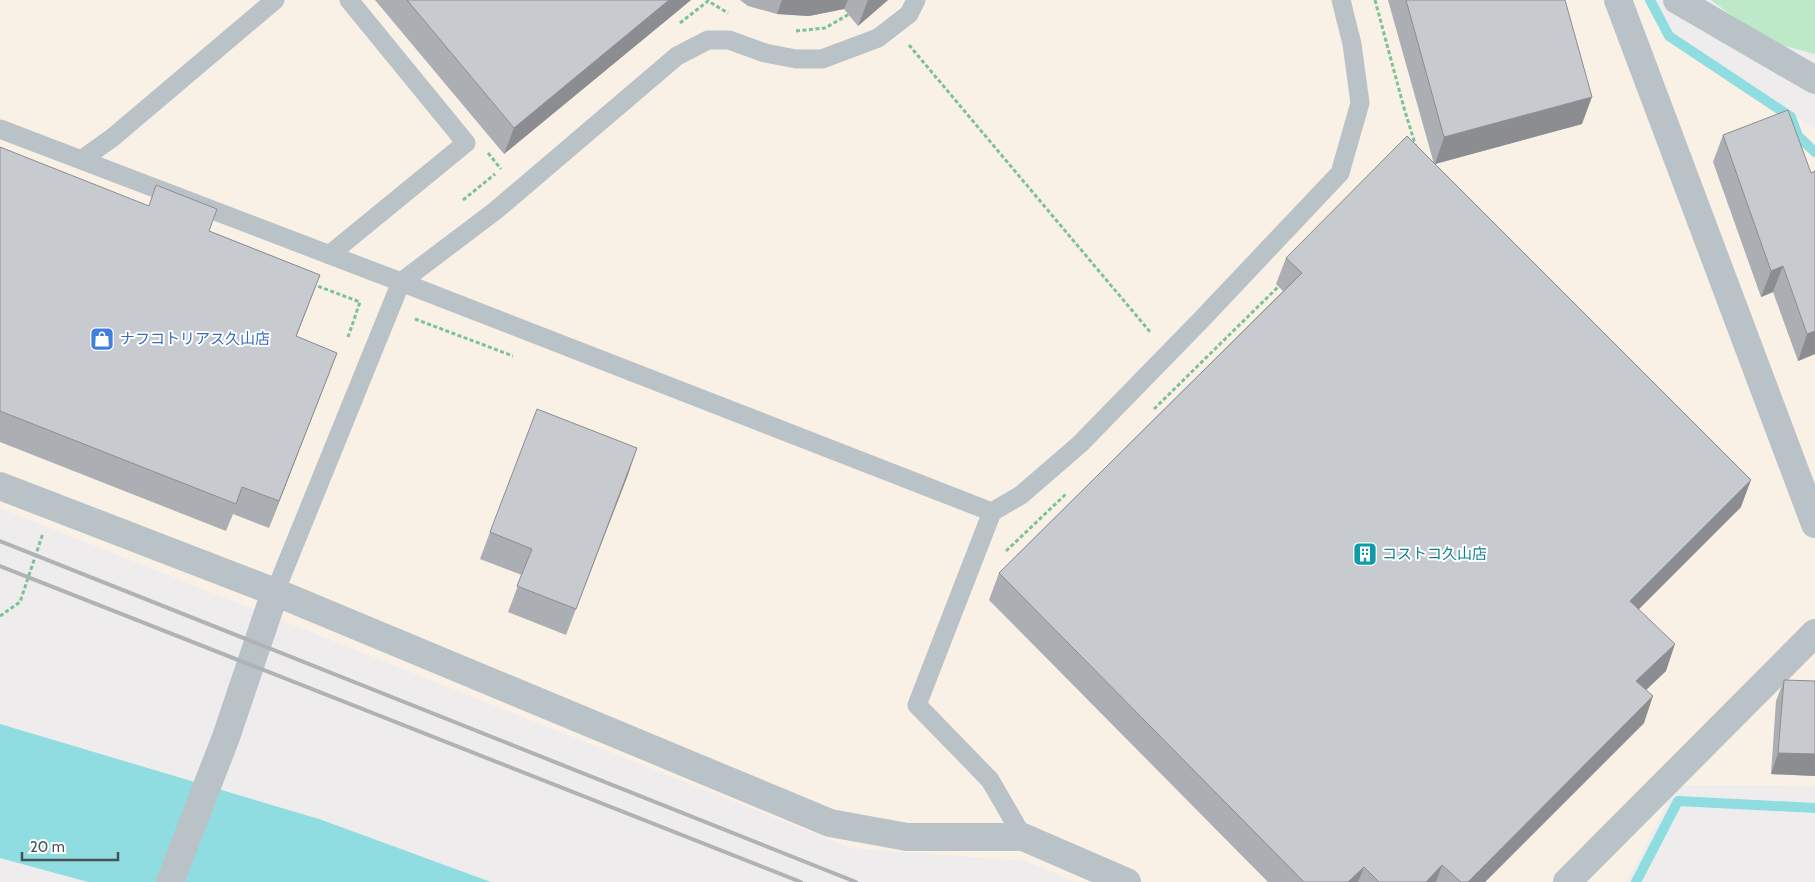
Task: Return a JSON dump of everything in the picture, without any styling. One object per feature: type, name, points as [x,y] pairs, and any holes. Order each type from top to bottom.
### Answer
[{"type":"street","points":[[1618,0],[1815,524]]},
{"type":"street","points":[[1677,0],[1815,80]]},
{"type":"street","points":[[0,486],[275,592],[830,823],[908,837],[1023,837],[1126,882]]},
{"type":"street","points":[[170,882],[226,737],[275,592]]},
{"type":"street","points":[[1567,882],[1815,633]]},
{"type":"lane","points":[[81,160],[112,138],[274,0]]},
{"type":"lane","points":[[328,255],[466,143],[349,0]]},
{"type":"lane","points":[[275,592],[401,282],[496,210],[677,56],[708,40],[729,40],[765,53],[796,59],[822,59],[878,38],[909,14],[916,0]]},
{"type":"lane","points":[[1023,837],[990,780],[917,705],[992,512],[1021,495],[1080,444],[1340,173],[1360,103],[1352,44],[1341,0]]},
{"type":"lane","points":[[0,129],[401,282],[992,512]]},
{"type":"path","points":[[708,1],[730,14]]},
{"type":"path","points":[[792,31],[825,28],[856,10]]},
{"type":"path","points":[[909,44],[1156,340]]},
{"type":"path","points":[[305,281],[360,302],[347,340]]},
{"type":"path","points":[[0,616],[20,602],[52,506]]},
{"type":"shaded area","points":[[0,0],[1652,0],[1660,22],[1815,129],[1815,786],[1677,785],[1626,882],[1075,882],[1025,861],[850,848],[0,508]]},
{"type":"green space","points":[[1711,0],[1815,0],[1815,54],[1766,41]]},
{"type":"water","points":[[0,724],[319,819],[491,882],[88,882],[0,858]]},
{"type":"building","points":[[407,0],[669,0],[514,128]]},
{"type":"building","points":[[1406,0],[1565,0],[1592,97],[1444,137]]},
{"type":"building","points":[[1788,110],[1811,173],[1815,171],[1815,331],[1807,334],[1783,266],[1771,271],[1723,135]]},
{"type":"building","name":"コストコ久山店","points":[[1407,136],[1751,480],[1630,601],[1675,644],[1636,681],[1653,696],[1468,882],[1461,882],[1442,865],[1426,882],[1379,882],[1364,867],[1348,882],[1304,882],[999,573],[1302,273],[1286,258]]},
{"type":"building","points":[[0,147],[149,206],[156,185],[217,209],[209,231],[320,275],[296,336],[337,353],[279,501],[242,487],[236,504],[0,411]]},
{"type":"building","points":[[537,409],[637,448],[576,609],[517,586],[532,549],[490,532]]},
{"type":"building","points":[[1784,680],[1815,681],[1815,754],[1778,753]]},
{"type":"waterway","points":[[1650,0],[1669,36],[1791,117],[1798,136],[1815,152]]},
{"type":"waterway","points":[[1636,882],[1678,801],[1815,808]]},
{"type":"railway","points":[[0,541],[856,882]]},
{"type":"railway","points":[[0,566],[801,882]]},
{"type":"place","name":"ナフコトリアス久山店","points":[[102,339]]},
{"type":"place","name":"コストコ久山店","points":[[1365,554]]}]
